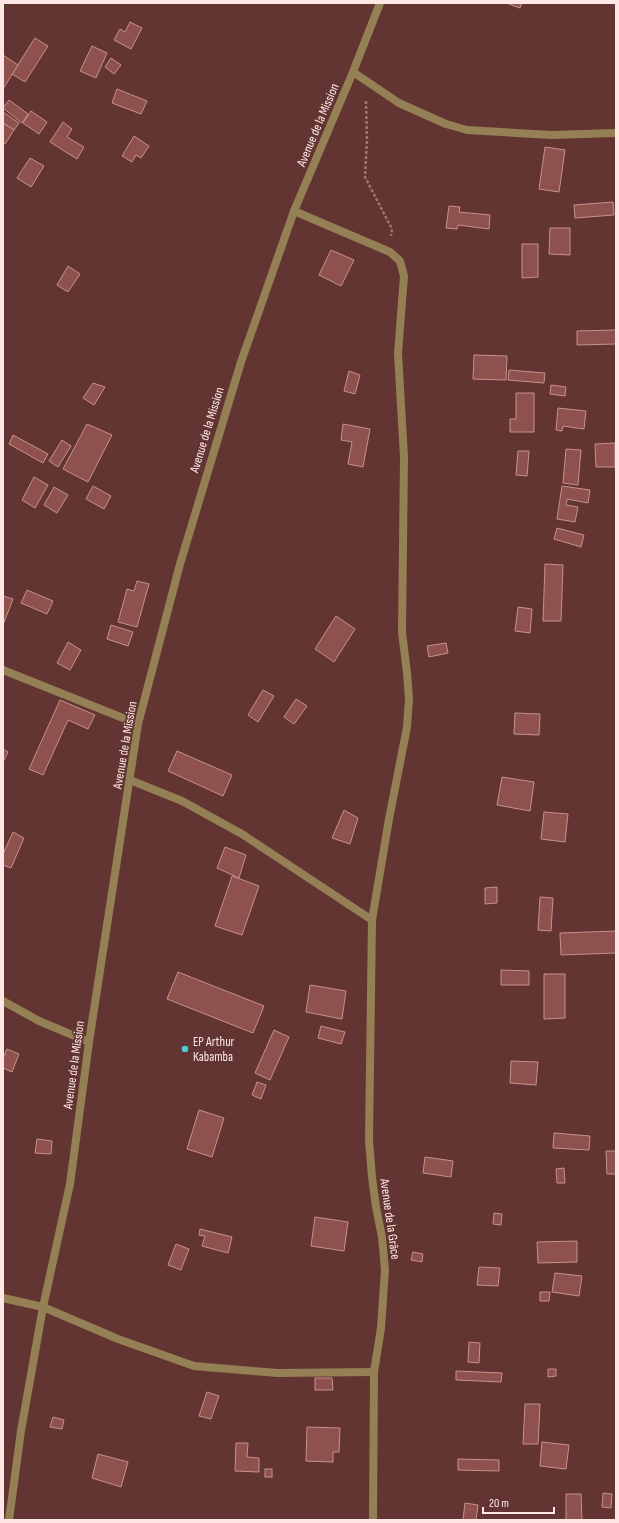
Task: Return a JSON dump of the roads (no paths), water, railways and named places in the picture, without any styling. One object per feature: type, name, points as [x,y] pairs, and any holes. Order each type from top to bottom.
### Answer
[{"type":"street","name":"Avenue de la Mission","points":[[9,1520],[7,1504],[43,1307],[70,1184],[89,1042],[138,724],[180,564],[240,362],[294,211],[354,72],[380,3]]},
{"type":"street","points":[[354,72],[399,102],[446,124],[468,130],[550,135],[616,133]]},
{"type":"street","name":"Avenue de la Grâce","points":[[294,211],[390,252],[400,261],[404,276],[398,353],[404,457],[402,632],[409,699],[407,727],[389,819],[372,920],[369,1140],[373,1184],[382,1237],[385,1270],[381,1328],[374,1372],[373,1520]]},
{"type":"street","points":[[3,670],[138,724]]},
{"type":"street","points":[[130,780],[182,801],[242,834],[372,920]]},
{"type":"street","points":[[3,1000],[39,1021],[89,1042]]},
{"type":"street","points":[[3,1298],[43,1307],[118,1339],[194,1366],[277,1373],[374,1372]]},
{"type":"place","name":"EP Arthur Kabamba","points":[[185,1049]]}]
